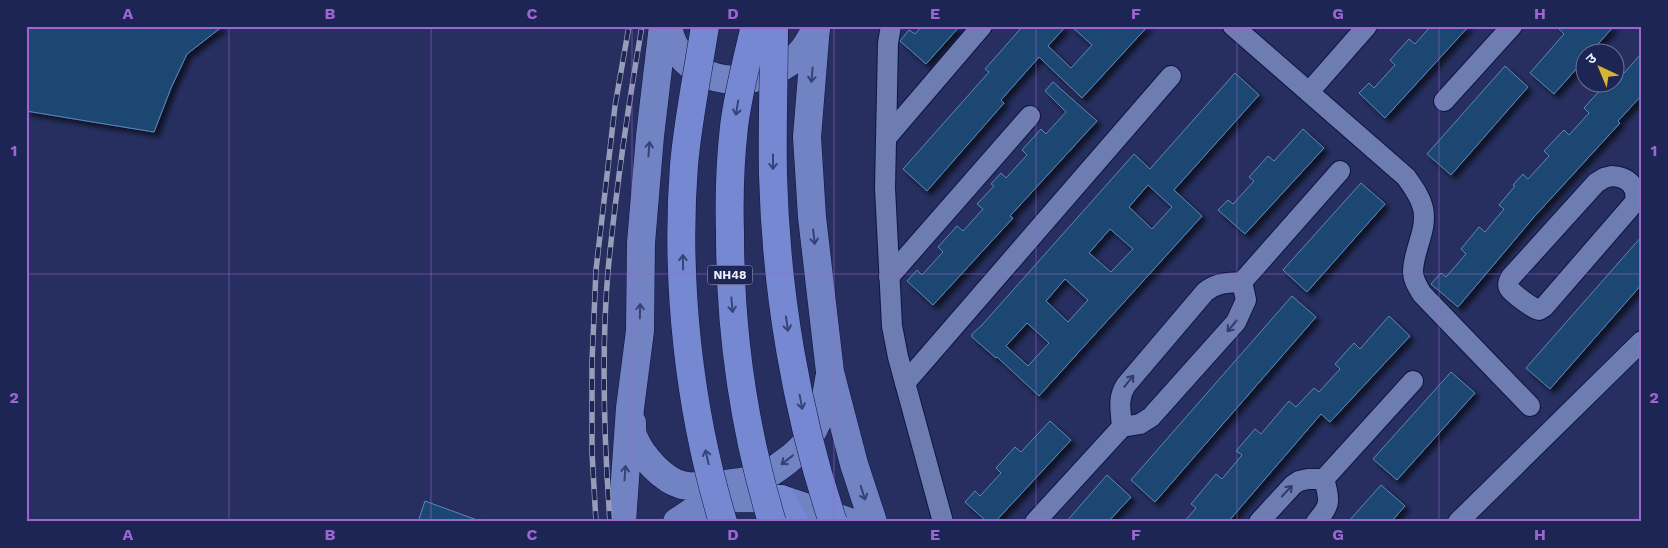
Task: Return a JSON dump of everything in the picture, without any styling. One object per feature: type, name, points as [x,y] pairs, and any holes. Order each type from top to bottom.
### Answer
[{"type":"highway","points":[[705,26],[684,164],[682,219],[683,275],[686,335],[694,399],[722,522]]},
{"type":"highway","name":"NH48","points":[[755,26],[743,76],[734,128],[729,201],[730,278],[735,342],[745,414],[760,481],[783,514]]},
{"type":"highway","points":[[774,26],[773,176],[784,306],[804,421],[818,476],[834,522]]},
{"type":"main road","points":[[622,522],[630,408],[640,331],[641,243],[650,136],[663,26]]},
{"type":"main road","points":[[668,26],[675,47],[685,61],[703,74],[724,79],[748,80],[763,76],[794,59],[806,46],[816,27]]},
{"type":"main road","points":[[816,27],[807,137],[812,218],[830,372],[854,464],[873,522]]},
{"type":"main road","points":[[630,408],[634,438],[642,452],[655,467],[668,478],[683,485],[720,486],[767,475],[803,447],[820,419],[827,394],[830,372]]},
{"type":"main road","points":[[722,522],[740,498]]},
{"type":"main road","points":[[677,522],[701,506],[722,499],[740,498],[783,514],[850,522]]},
{"type":"street","points":[[890,26],[885,188],[893,339],[943,522]]},
{"type":"street","points":[[887,137],[982,26]]},
{"type":"street","points":[[1234,26],[1406,177],[1419,196],[1423,209],[1424,225],[1413,273],[1422,294],[1530,406]]},
{"type":"street","points":[[1309,92],[1367,26]]},
{"type":"street","points":[[1444,101],[1512,26]]},
{"type":"street","points":[[905,384],[1171,76]]},
{"type":"street","points":[[889,277],[1030,116]]},
{"type":"street","points":[[1122,427],[1120,403],[1122,390],[1126,385],[1211,287],[1220,284],[1242,282],[1340,171]]},
{"type":"street","points":[[1636,174],[1635,202],[1544,307],[1539,310],[1533,308],[1510,289],[1508,282],[1513,273],[1596,183],[1612,176],[1622,177],[1636,174]]},
{"type":"street","points":[[1035,522],[1122,427],[1140,424],[1151,418],[1236,322],[1246,300],[1242,282]]},
{"type":"street","points":[[1458,522],[1642,341]]},
{"type":"street","points":[[1259,522],[1293,485],[1299,481],[1324,479],[1413,381]]},
{"type":"street","points":[[1316,522],[1328,506],[1329,495],[1324,479]]},
{"type":"building","points":[[26,26],[223,26],[187,54],[154,132],[26,111]]},
{"type":"building","points":[[922,26],[960,26],[926,64],[900,41],[909,30],[915,34]]},
{"type":"building","points":[[1023,26],[1066,26],[1048,46],[1071,68],[1092,45],[1071,26],[1148,26],[1082,98],[1039,57],[1001,100],[1004,103],[927,191],[903,169],[989,72],[985,69]]},
{"type":"building","points":[[1431,26],[1469,26],[1385,118],[1359,93],[1369,83],[1374,88],[1395,65],[1390,60],[1409,39],[1415,44]]},
{"type":"building","points":[[1556,26],[1614,26],[1600,42],[1576,42],[1576,69],[1554,94],[1530,73],[1564,34]]},
{"type":"building","points":[[1642,53],[1642,95],[1618,121],[1620,123],[1534,217],[1458,307],[1431,284],[1441,273],[1446,277],[1466,254],[1461,249],[1479,227],[1485,232],[1504,209],[1499,205],[1515,186],[1513,185],[1523,174],[1528,179],[1549,156],[1544,151],[1564,130],[1569,135],[1589,113],[1584,108],[1598,92],[1626,92],[1626,71]]},
{"type":"building","points":[[1505,66],[1528,87],[1451,175],[1427,154]]},
{"type":"building","points":[[1235,73],[1259,95],[1174,190],[1202,216],[1039,396],[997,357],[972,337],[972,334],[1134,154],[1150,169]],"holes":[[[1148,185],[1172,207],[1152,229],[1129,207]],[[1110,229],[1133,249],[1111,272],[1089,253]],[[1065,279],[1088,300],[1068,322],[1046,301]],[[1027,323],[1049,343],[1028,366],[1006,346]]]},
{"type":"building","points":[[1053,82],[1097,121],[1010,216],[1013,218],[933,305],[907,281],[917,270],[922,275],[943,252],[938,247],[957,226],[963,231],[983,209],[977,204],[994,186],[991,184],[1001,173],[1006,178],[1027,155],[1022,150],[1041,129],[1046,134],[1066,112],[1045,91]]},
{"type":"building","points":[[1303,129],[1324,148],[1245,234],[1218,210],[1228,200],[1233,204],[1254,181],[1249,177],[1268,156],[1274,161]]},
{"type":"building","points":[[1361,183],[1385,204],[1307,292],[1283,270]]},
{"type":"building","points":[[1642,236],[1642,284],[1550,389],[1526,368]]},
{"type":"building","points":[[1292,296],[1316,317],[1155,502],[1131,480]]},
{"type":"building","points":[[1389,316],[1410,336],[1330,422],[1321,414],[1228,522],[1184,522],[1196,508],[1191,504],[1216,474],[1222,479],[1242,455],[1236,451],[1255,429],[1261,434],[1289,401],[1296,407],[1314,388],[1319,392],[1340,369],[1335,364],[1354,343],[1360,349]]},
{"type":"building","points":[[1451,372],[1475,393],[1397,480],[1373,459]]},
{"type":"building","points":[[1050,421],[1071,440],[995,522],[987,522],[965,502],[975,491],[980,496],[1001,473],[996,468],[1015,447],[1021,452]]},
{"type":"building","points":[[1107,475],[1131,497],[1108,522],[1066,522]]},
{"type":"building","points":[[1381,485],[1405,506],[1391,522],[1348,522]]},
{"type":"building","points":[[425,501],[477,520],[477,522],[418,522]]},
{"type":"railway","points":[[596,522],[592,452],[592,362],[596,270],[615,106],[629,26]]},
{"type":"railway","points":[[610,522],[604,396],[606,302],[608,271],[627,117],[642,26]]}]
